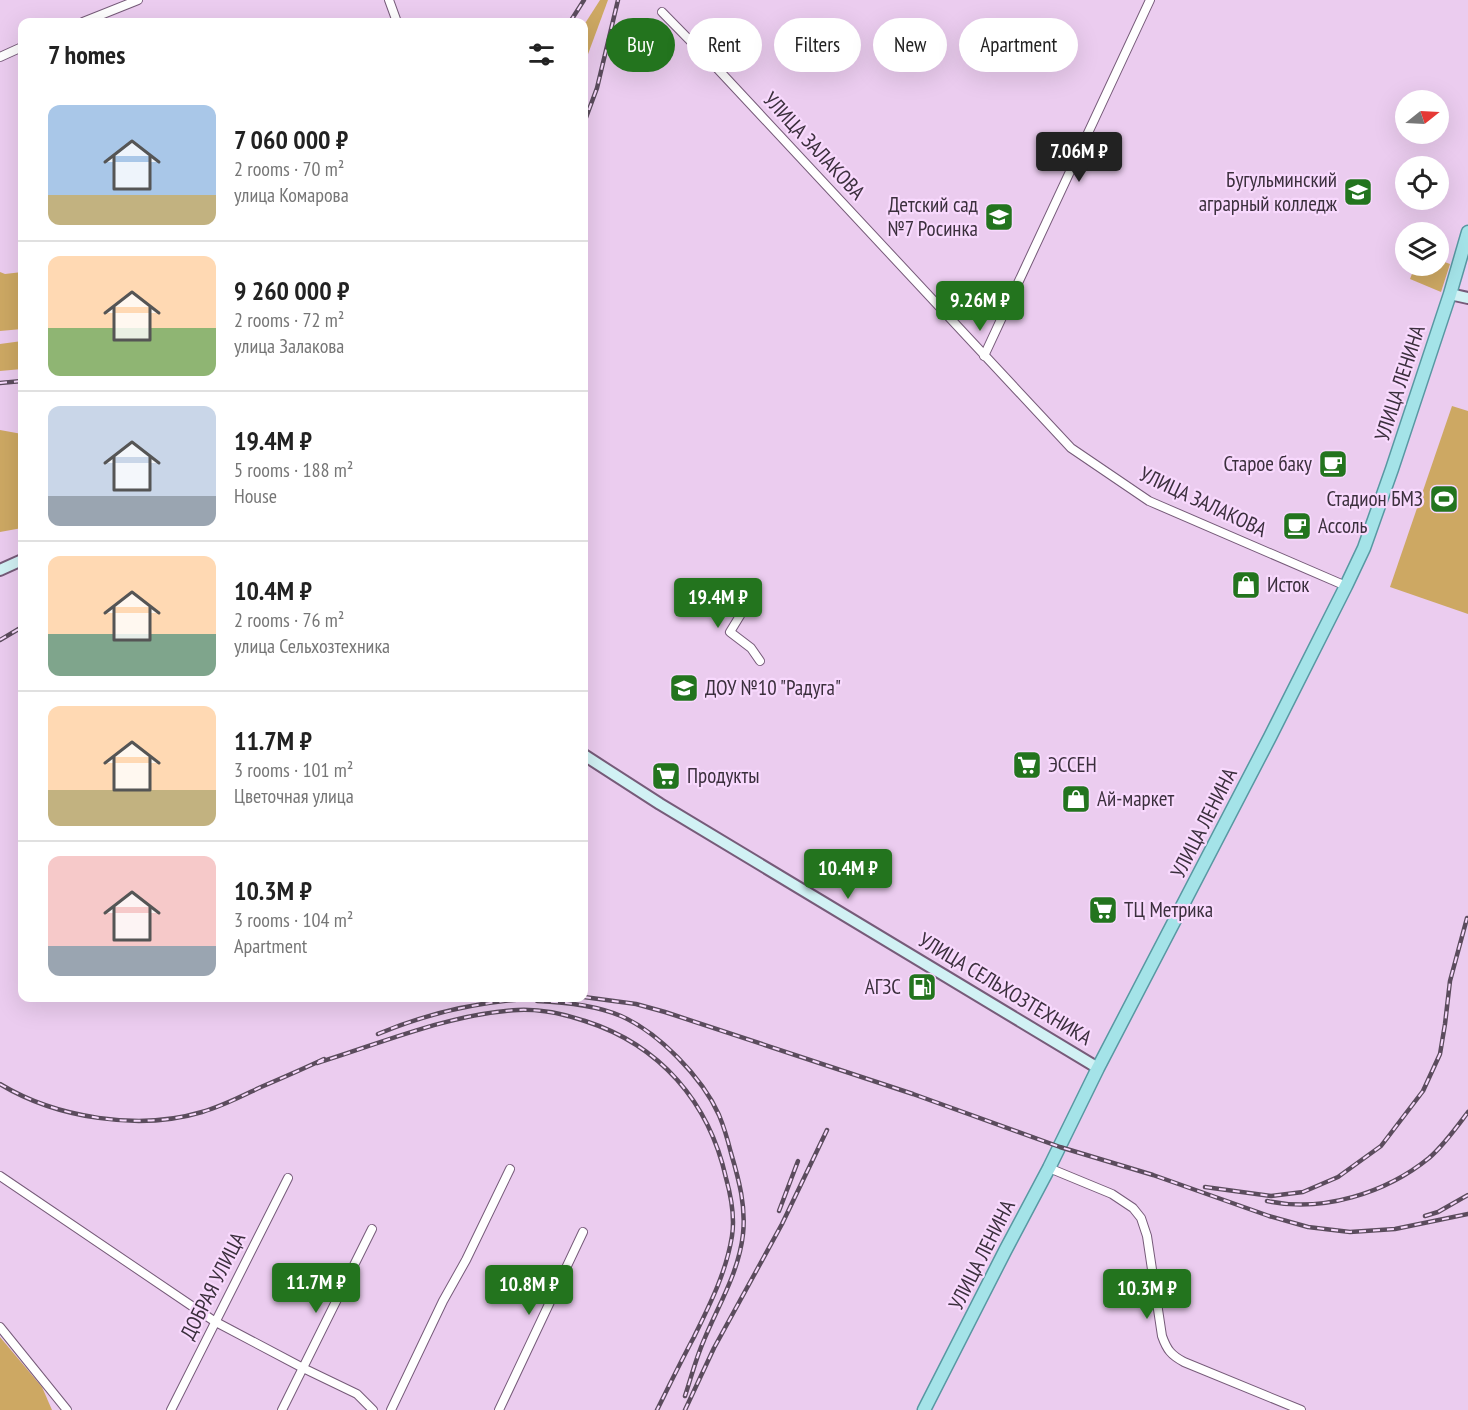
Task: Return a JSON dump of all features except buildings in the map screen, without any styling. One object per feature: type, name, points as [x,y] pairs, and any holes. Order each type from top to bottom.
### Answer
[{"type":"main road","name":"УЛИЦА ЛЕНИНА","points":[[924,1410],[1347,586],[1381,502],[1450,294],[1468,232]]},
{"type":"street","points":[[93,18],[138,0]]},
{"type":"street","points":[[389,0],[396,18]]},
{"type":"street","points":[[984,356],[1150,0]]},
{"type":"street","name":"УЛИЦА ЗАЛАКОВА","points":[[662,12],[1071,448],[1149,501],[1347,586]]},
{"type":"street","points":[[0,57],[18,49]]},
{"type":"street","points":[[1450,294],[1468,298]]},
{"type":"street","points":[[0,570],[18,562]]},
{"type":"street","points":[[755,591],[730,632],[751,648],[760,661]]},
{"type":"street","name":"УЛИЦА СЕЛЬХОЗТЕХНИКА","points":[[588,758],[660,804],[1098,1068]]},
{"type":"street","points":[[1049,1168],[1112,1194],[1133,1208],[1141,1218],[1147,1236],[1162,1336],[1167,1349],[1184,1362],[1301,1410]]},
{"type":"street","points":[[391,1410],[510,1169]]},
{"type":"street","points":[[0,1176],[214,1321],[357,1394],[373,1410]]},
{"type":"street","name":"ДОБРАЯ УЛИЦА","points":[[171,1410],[288,1178]]},
{"type":"street","points":[[282,1410],[372,1229]]},
{"type":"street","points":[[499,1410],[583,1232]]},
{"type":"street","points":[[0,1327],[65,1409]]},
{"type":"shaded area","points":[[600,0],[608,0],[588,54],[588,19]]},
{"type":"shaded area","points":[[0,272],[5,274],[18,272],[18,329],[0,331]]},
{"type":"shaded area","points":[[1411,276],[1446,276],[1441,292],[1410,279]]},
{"type":"shaded area","points":[[18,342],[18,369],[0,371],[0,344]]},
{"type":"shaded area","name":"Стадион БМЗ","points":[[1452,406],[1468,411],[1468,614],[1390,587]]},
{"type":"shaded area","points":[[0,430],[18,433],[18,529],[0,532]]},
{"type":"shaded area","points":[[0,1337],[42,1387],[52,1410],[0,1410]]},
{"type":"railway","points":[[573,18],[584,0]]},
{"type":"railway","points":[[588,112],[597,88],[618,0]]},
{"type":"railway","points":[[0,383],[18,381]]},
{"type":"railway","points":[[0,640],[18,629]]},
{"type":"railway","points":[[1205,1187],[1271,1196],[1303,1192],[1338,1177],[1381,1146],[1423,1091],[1440,1054],[1450,981],[1467,918]]},
{"type":"railway","points":[[588,998],[636,1004],[665,1012],[913,1094],[1060,1147],[1153,1175],[1269,1216],[1308,1227],[1350,1232],[1395,1229],[1468,1214]]},
{"type":"railway","points":[[378,1034],[439,1013],[495,1002]]},
{"type":"railway","points":[[553,1002],[611,1012],[650,1033],[691,1071],[711,1101],[726,1134],[744,1213],[741,1248],[733,1275],[701,1347],[685,1396]]},
{"type":"railway","points":[[317,1063],[441,1023],[492,1013],[526,1010],[569,1016],[612,1032],[636,1045],[658,1061],[677,1080],[694,1101],[718,1150],[731,1199],[733,1229],[726,1263],[717,1288],[657,1410]]},
{"type":"railway","points":[[0,1084],[46,1105],[98,1118],[125,1120],[178,1118],[210,1110],[324,1059]]},
{"type":"railway","points":[[1267,1201],[1288,1204],[1331,1202],[1373,1190],[1393,1181],[1429,1158],[1445,1142],[1468,1112]]},
{"type":"railway","points":[[685,1410],[714,1348],[782,1224],[827,1130]]},
{"type":"railway","points":[[779,1211],[798,1161]]},
{"type":"railway","points":[[1425,1216],[1438,1212],[1468,1195]]},
{"type":"place","name":"Бугульминский аграрный колледж","points":[[1358,192]]},
{"type":"place","name":"Детский сад №7 Росинка","points":[[999,217]]},
{"type":"place","name":"Старое баку","points":[[1333,464]]},
{"type":"place","name":"Стадион БМЗ","points":[[1444,499]]},
{"type":"place","name":"Ассоль","points":[[1297,526]]},
{"type":"place","name":"Исток","points":[[1246,585]]},
{"type":"place","name":"ДОУ №10 \"Радуга\"","points":[[684,688]]},
{"type":"place","name":"ЭССЕН","points":[[1027,765]]},
{"type":"place","name":"Продукты","points":[[666,776]]},
{"type":"place","name":"Ай-маркет","points":[[1076,799]]},
{"type":"place","name":"ТЦ Метрика","points":[[1103,910]]},
{"type":"place","name":"АГЗС","points":[[922,987]]}]
